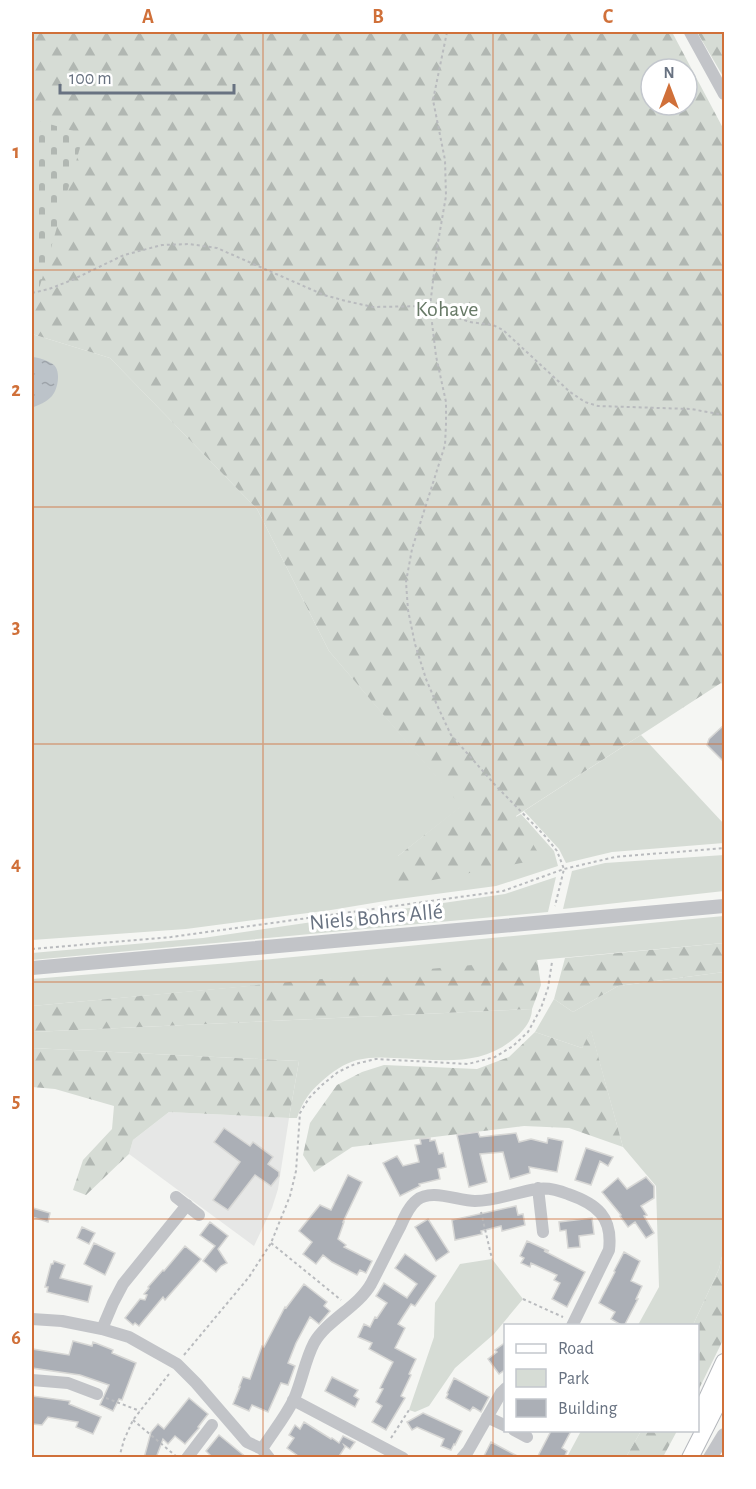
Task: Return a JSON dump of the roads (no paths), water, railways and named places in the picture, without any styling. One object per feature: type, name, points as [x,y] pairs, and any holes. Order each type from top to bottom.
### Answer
[{"type":"main road","points":[[699,1416],[724,1362]]},
{"type":"main road","points":[[690,1458],[724,1391]]},
{"type":"main road","points":[[678,1458],[691,1432]]},
{"type":"street","points":[[690,32],[724,94]]},
{"type":"street","name":"Niels Bohrs Allé","points":[[32,968],[724,906]]},
{"type":"street","points":[[538,1188],[543,1232]]},
{"type":"street","points":[[32,1319],[62,1321],[129,1337],[177,1364],[247,1442],[266,1453],[294,1400],[315,1342],[369,1287],[407,1213],[417,1200],[425,1195],[440,1195],[473,1201],[494,1200],[538,1188],[555,1189],[584,1200],[595,1206],[603,1215],[608,1226],[611,1238],[609,1250],[573,1324]]},
{"type":"street","points":[[176,1197],[199,1215]]},
{"type":"street","points":[[102,1329],[123,1284],[187,1205]]},
{"type":"street","points":[[32,1380],[68,1383],[97,1394]]},
{"type":"street","points":[[462,1458],[504,1390]]},
{"type":"street","points":[[294,1400],[403,1458]]},
{"type":"street","points":[[488,1417],[504,1425]]},
{"type":"street","points":[[187,1458],[212,1425]]},
{"type":"street","points":[[516,1432],[527,1437]]},
{"type":"street","points":[[710,1458],[724,1435]]},
{"type":"water","points":[[32,357],[54,365],[58,376],[52,396],[32,408]]},
{"type":"park label","name":"Kohave","points":[[447,308]]}]
